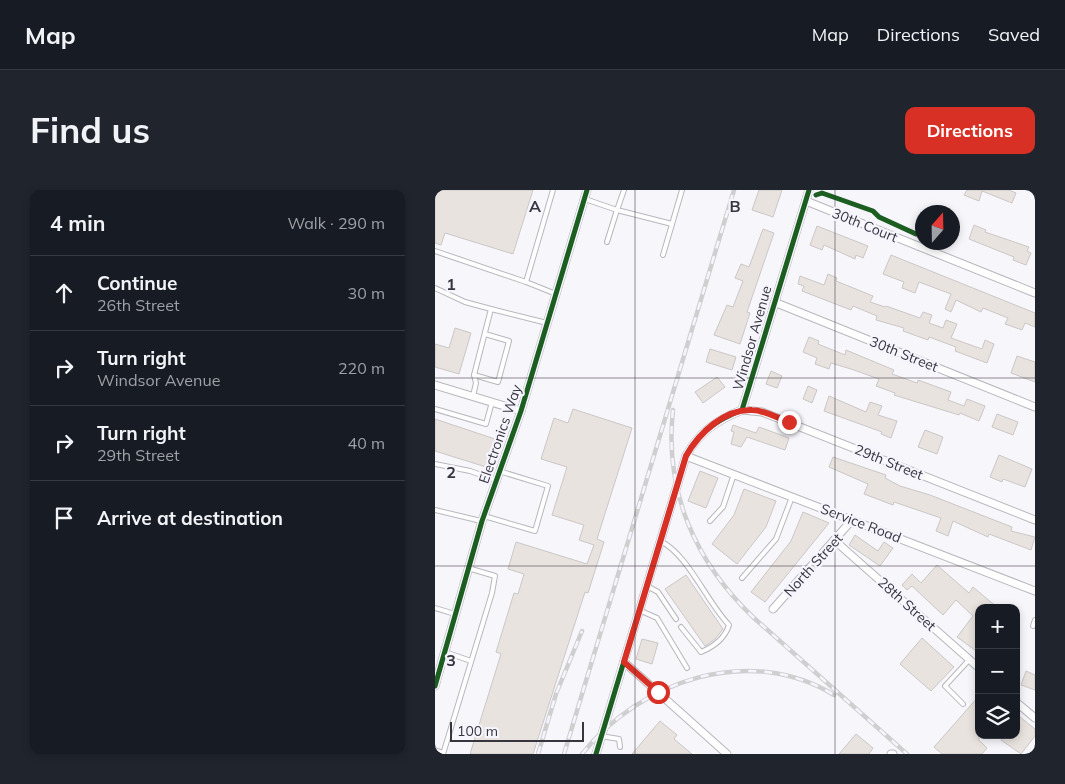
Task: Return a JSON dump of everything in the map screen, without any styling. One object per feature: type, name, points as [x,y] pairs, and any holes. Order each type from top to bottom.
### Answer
[{"type":"street","name":"Electronics Way","points":[[435,686],[438,662],[445,652],[483,518],[521,411],[587,190]]},
{"type":"street","name":"Windsor Avenue","points":[[596,754],[686,456],[696,439],[707,429],[742,410],[809,190]]},
{"type":"street","name":"30th Court","points":[[806,202],[1035,293]]},
{"type":"street","name":"30th Street","points":[[774,302],[1035,407]]},
{"type":"street","points":[[435,385],[521,411]]},
{"type":"street","name":"29th Street","points":[[742,410],[762,412],[1035,520]]},
{"type":"street","name":"Service Road","points":[[686,456],[1035,591]]},
{"type":"street","name":"North Street","points":[[773,609],[852,520]]},
{"type":"street","name":"28th Street","points":[[835,540],[975,665]]},
{"type":"street","points":[[624,662],[727,754]]},
{"type":"street","points":[[1020,705],[1035,718]]},
{"type":"lane","points":[[527,282],[553,190]]},
{"type":"lane","points":[[607,242],[623,190]]},
{"type":"lane","points":[[663,254],[682,190]]},
{"type":"lane","points":[[585,199],[617,210],[672,224]]},
{"type":"lane","points":[[435,251],[527,282],[556,294]]},
{"type":"lane","points":[[435,288],[465,302],[547,323]]},
{"type":"lane","points":[[473,397],[476,383],[474,375],[491,309]]},
{"type":"lane","points":[[474,375],[498,382],[509,341],[485,334]]},
{"type":"lane","points":[[435,409],[486,424],[492,402]]},
{"type":"lane","points":[[435,464],[470,471],[496,480]]},
{"type":"lane","points":[[435,510],[483,518],[535,530],[548,486],[499,471]]},
{"type":"lane","points":[[710,521],[723,508],[734,474]]},
{"type":"lane","points":[[742,578],[776,539],[793,497]]},
{"type":"lane","points":[[660,541],[670,546],[680,555],[718,614],[729,625],[726,634],[710,648],[701,652],[681,627]]},
{"type":"lane","points":[[435,750],[443,754],[492,593],[495,576],[469,568]]},
{"type":"lane","points":[[647,586],[658,592],[676,619]]},
{"type":"lane","points":[[435,608],[455,614]]},
{"type":"lane","points":[[639,610],[657,618],[687,668]]},
{"type":"lane","points":[[1033,626],[1035,620]]},
{"type":"lane","points":[[445,652],[471,661]]},
{"type":"lane","points":[[963,704],[945,686],[969,660]]},
{"type":"lane","points":[[601,736],[619,739],[620,747]]},
{"type":"building","points":[[435,190],[533,190],[513,254],[445,233],[441,245],[435,243]]},
{"type":"building","points":[[759,190],[782,190],[773,217],[752,210]]},
{"type":"building","points":[[967,190],[1009,190],[1016,193],[1012,203],[982,191],[979,201],[964,195]]},
{"type":"building","points":[[974,225],[986,230],[985,232],[1029,247],[1027,251],[1031,253],[1026,265],[1013,260],[1014,257],[969,239]]},
{"type":"building","points":[[817,226],[868,246],[863,258],[856,255],[855,259],[824,245],[822,250],[810,245]]},
{"type":"building","points":[[763,229],[774,233],[747,312],[750,313],[740,344],[714,335],[727,305],[733,307],[743,281],[735,278],[741,264],[749,267]]},
{"type":"building","points":[[891,255],[1035,313],[1035,327],[1025,323],[1022,330],[1005,324],[1008,318],[983,308],[981,312],[956,300],[951,312],[945,309],[951,294],[919,282],[915,293],[902,288],[904,282],[883,274]]},
{"type":"building","points":[[828,274],[837,278],[836,281],[873,296],[870,302],[920,318],[923,312],[932,315],[929,323],[943,328],[946,320],[957,324],[951,338],[982,349],[985,340],[994,344],[987,363],[955,351],[956,347],[929,337],[928,340],[903,331],[904,328],[876,320],[877,316],[853,306],[851,310],[802,291],[804,286],[798,284],[800,276],[824,285]]},
{"type":"building","points":[[455,328],[471,333],[459,374],[435,367],[435,344],[449,348]]},
{"type":"building","points":[[809,337],[819,341],[818,344],[845,355],[846,350],[894,370],[892,374],[917,383],[918,380],[951,392],[948,400],[964,406],[967,399],[985,406],[979,421],[960,413],[959,415],[894,395],[895,393],[876,386],[879,379],[851,369],[831,363],[829,369],[815,364],[817,358],[803,352]]},
{"type":"building","points":[[710,349],[736,357],[732,370],[706,362]]},
{"type":"building","points":[[1017,356],[1035,362],[1035,382],[1011,373]]},
{"type":"building","points":[[771,371],[782,376],[777,388],[766,384]]},
{"type":"building","points":[[717,377],[725,387],[703,403],[695,392]]},
{"type":"building","points":[[808,386],[817,390],[812,403],[803,399]]},
{"type":"building","points":[[829,396],[866,412],[870,402],[882,406],[878,415],[897,421],[891,438],[881,434],[882,432],[824,411]]},
{"type":"building","points":[[573,409],[632,428],[597,539],[604,542],[588,593],[585,592],[533,754],[470,754],[501,654],[496,652],[514,593],[518,594],[524,574],[508,569],[516,542],[587,564],[594,545],[579,540],[584,525],[552,515],[567,467],[541,459],[554,418],[568,423]]},
{"type":"building","points":[[997,414],[1018,422],[1013,435],[992,427]]},
{"type":"building","points":[[435,419],[495,439],[486,467],[435,451]]},
{"type":"building","points":[[733,425],[756,433],[759,427],[789,438],[785,450],[747,437],[741,447],[731,444],[734,432],[731,431]]},
{"type":"building","points":[[925,430],[943,437],[937,454],[918,447]]},
{"type":"building","points":[[999,455],[1032,469],[1025,487],[1003,479],[1002,482],[990,477]]},
{"type":"building","points":[[833,457],[886,475],[885,478],[900,486],[930,495],[1012,527],[1011,531],[1035,537],[1031,550],[989,534],[988,537],[953,521],[948,536],[936,531],[941,518],[894,502],[893,505],[864,494],[868,484],[829,467]]},
{"type":"building","points":[[700,471],[718,478],[706,508],[688,501]]},
{"type":"building","points":[[744,489],[776,501],[766,527],[737,564],[712,544],[734,515]]},
{"type":"building","points":[[803,512],[829,523],[765,602],[751,592],[791,541]]},
{"type":"building","points":[[855,535],[878,551],[884,542],[893,548],[880,566],[849,545]]},
{"type":"building","points":[[937,565],[969,593],[973,587],[993,604],[975,604],[975,650],[957,637],[973,616],[956,600],[943,615],[912,586],[907,590],[902,585],[912,574],[921,583]]},
{"type":"building","points":[[686,575],[723,629],[715,639],[705,646],[665,589]]},
{"type":"building","points":[[922,638],[954,667],[931,691],[900,664]]},
{"type":"building","points":[[642,639],[658,643],[652,664],[636,659]]},
{"type":"building","points":[[1026,671],[1035,675],[1035,690],[1021,685]]},
{"type":"building","points":[[975,701],[975,739],[979,739],[987,748],[982,754],[942,754],[934,747]]},
{"type":"building","points":[[1020,717],[1035,729],[1035,736],[1021,754],[1001,740],[1020,739]]},
{"type":"building","points":[[660,721],[677,735],[674,739],[692,754],[632,754]]},
{"type":"building","points":[[856,734],[873,748],[869,754],[839,754]]},
{"type":"railway","points":[[564,754],[734,190]]},
{"type":"railway","points":[[673,410],[671,440],[679,497],[700,549],[715,573],[754,618],[907,754]]},
{"type":"railway","points":[[538,754],[556,694],[582,631]]},
{"type":"railway","points":[[582,754],[606,728],[634,707],[665,690],[698,678],[732,672],[767,672],[801,680],[834,695]]},
{"type":"cycle path","points":[[435,686],[482,521],[521,411],[587,190]]},
{"type":"cycle path","points":[[596,754],[686,456],[697,440],[709,428],[742,410],[809,190]]},
{"type":"cycle path","points":[[816,195],[822,193],[873,211],[879,217],[915,234]]},
{"type":"route","points":[[658,692],[624,662],[686,456],[696,439],[707,429],[719,420],[742,410],[762,412],[789,422]]}]
